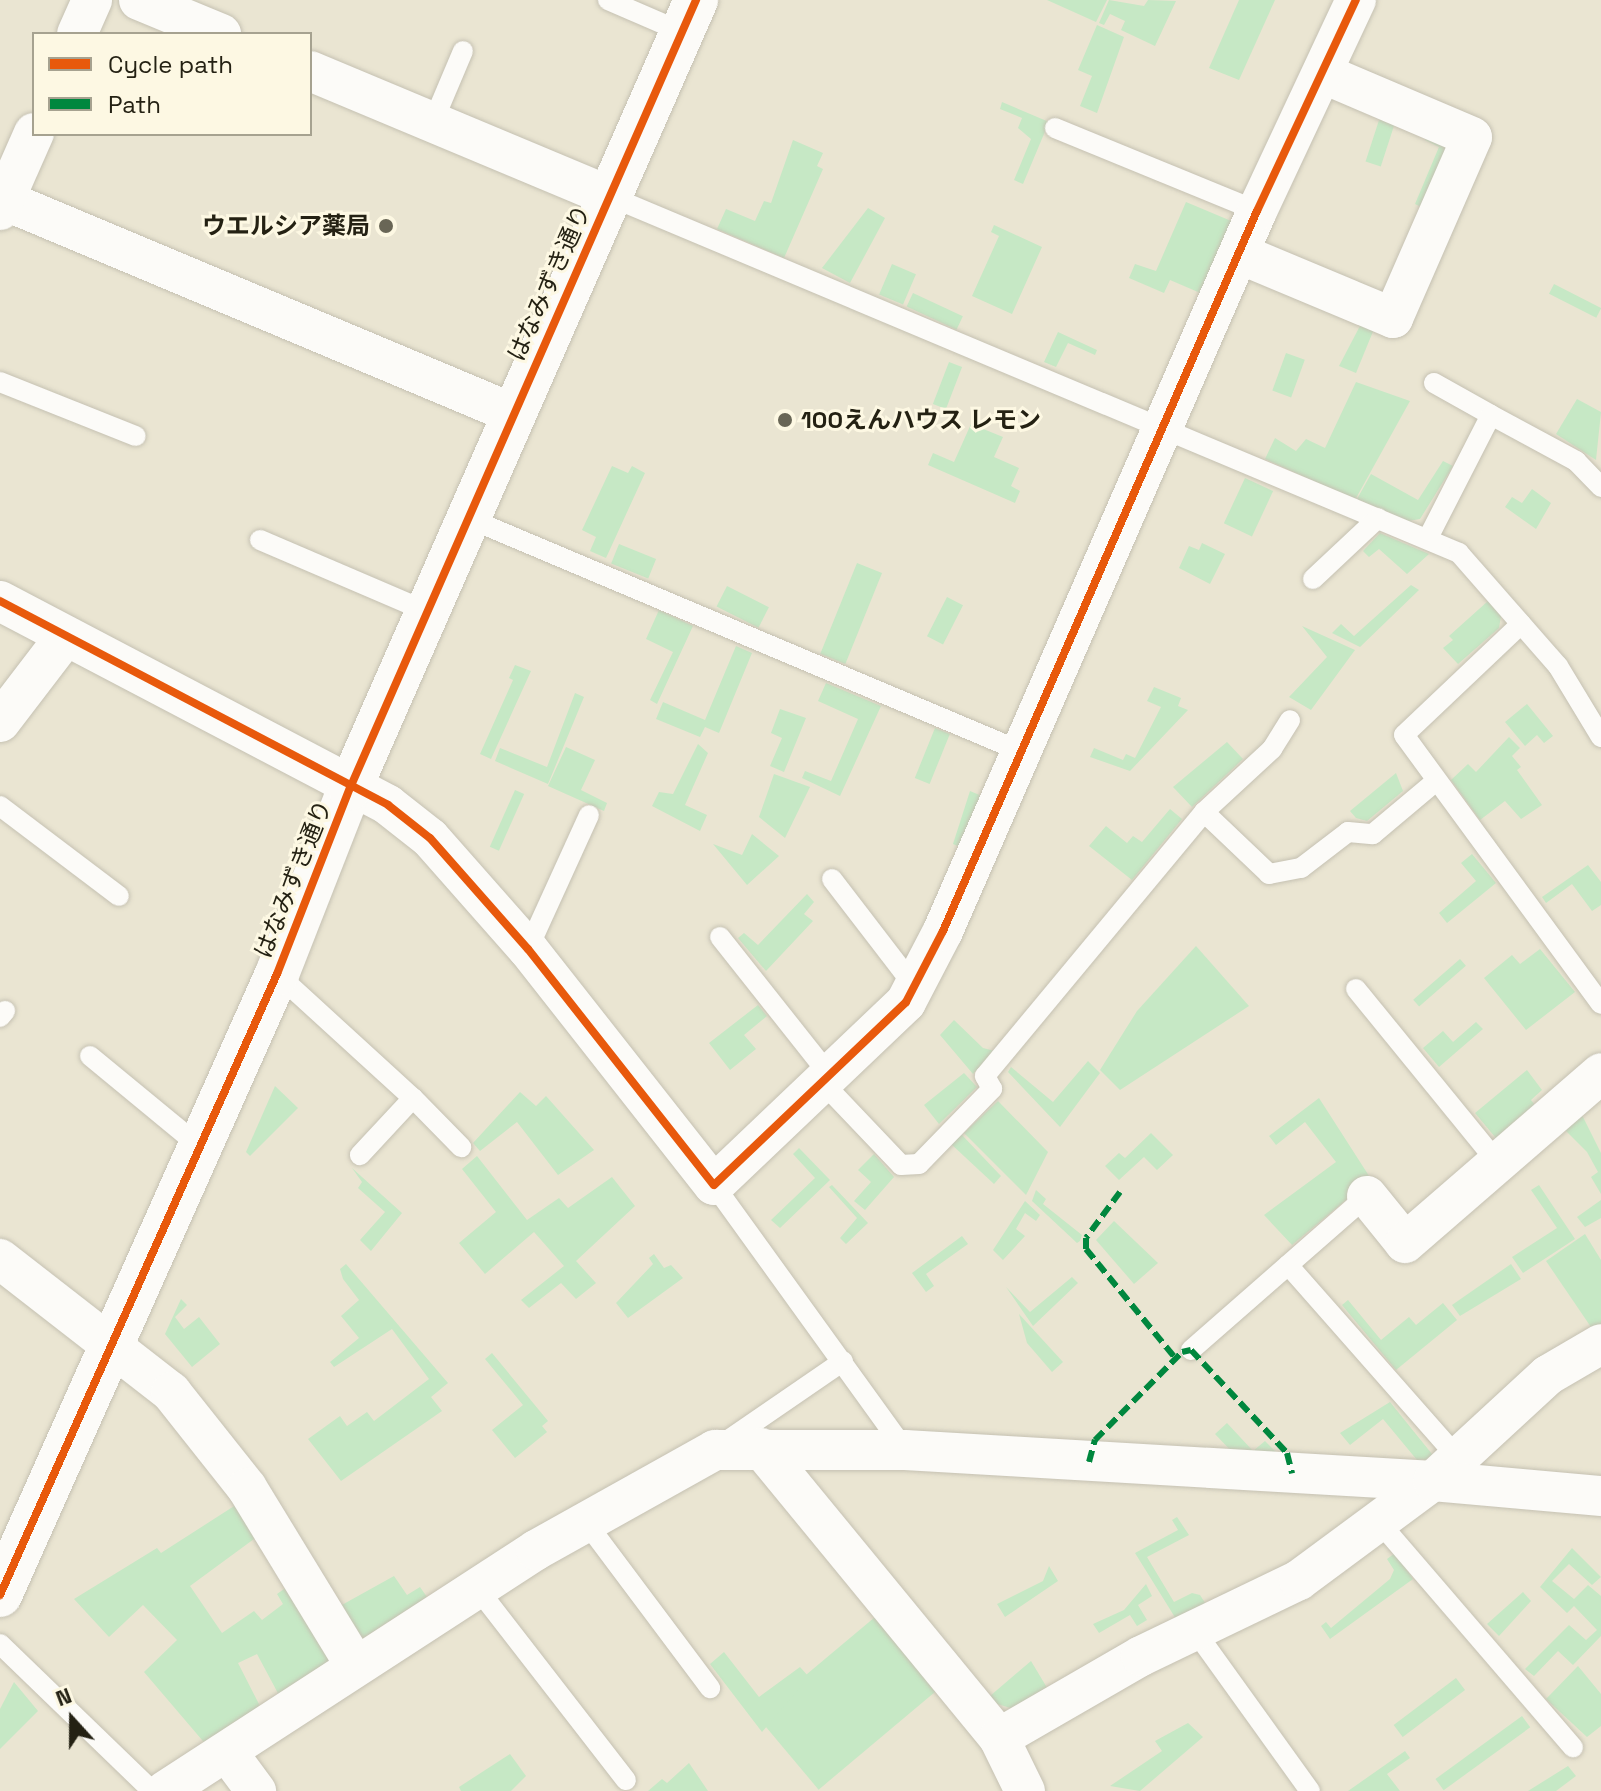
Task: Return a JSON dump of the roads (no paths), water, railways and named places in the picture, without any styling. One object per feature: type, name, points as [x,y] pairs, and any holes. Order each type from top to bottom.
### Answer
[{"type":"street","points":[[78,32],[92,0]]},
{"type":"street","points":[[139,0],[216,32]]},
{"type":"street","points":[[0,601],[350,788],[388,805],[430,838],[528,949],[714,1185],[906,1002],[1257,211],[1324,74],[1344,3]]},
{"type":"street","name":"はなみずき通り","points":[[0,1595],[114,1346],[199,1146],[277,974],[350,788],[689,16]]},
{"type":"street","points":[[312,72],[609,196]]},
{"type":"street","points":[[1240,254],[1393,318],[1472,137],[1324,74]]},
{"type":"street","points":[[33,136],[2,205],[514,414]]},
{"type":"street","points":[[0,722],[65,637]]},
{"type":"street","points":[[1367,1196],[1405,1243],[1601,1073]]},
{"type":"street","points":[[0,1259],[171,1392],[247,1488],[355,1665]]},
{"type":"street","points":[[999,1738],[1195,1631],[1299,1580],[1380,1523],[1446,1469],[1548,1375],[1601,1344]]},
{"type":"street","points":[[761,1448],[999,1738],[1025,1791]]},
{"type":"street","points":[[165,1791],[355,1665],[585,1521],[715,1450],[905,1450],[1446,1469],[1601,1496]]},
{"type":"street","points":[[227,1752],[256,1791]]},
{"type":"lane","points":[[608,0],[689,16]]},
{"type":"lane","points":[[433,122],[463,51]]},
{"type":"lane","points":[[1055,128],[1257,211]]},
{"type":"lane","points":[[609,196],[1160,432],[1459,553],[1558,666],[1601,737]]},
{"type":"lane","points":[[0,382],[136,436]]},
{"type":"lane","points":[[1434,383],[1576,461],[1601,487]]},
{"type":"lane","points":[[1428,538],[1491,415]]},
{"type":"lane","points":[[468,518],[1020,751]]},
{"type":"lane","points":[[1313,579],[1378,518]]},
{"type":"lane","points":[[260,540],[428,612]]},
{"type":"lane","points":[[1521,624],[1404,735],[1435,782],[1601,1004]]},
{"type":"lane","points":[[720,937],[827,1080],[901,1165],[919,1164],[992,1089],[985,1076],[1204,812],[1272,749],[1290,720]]},
{"type":"lane","points":[[1204,812],[1269,874],[1301,868],[1348,832],[1373,834],[1435,782]]},
{"type":"lane","points":[[0,806],[119,896]]},
{"type":"lane","points":[[528,949],[589,815]]},
{"type":"lane","points":[[832,879],[914,986]]},
{"type":"lane","points":[[277,974],[413,1098],[461,1147]]},
{"type":"lane","points":[[1356,989],[1498,1163]]},
{"type":"lane","points":[[90,1056],[199,1146]]},
{"type":"lane","points":[[360,1155],[413,1098]]},
{"type":"lane","points":[[714,1185],[905,1450]]},
{"type":"lane","points":[[1191,1350],[1367,1196]]},
{"type":"lane","points":[[1288,1265],[1446,1469]]},
{"type":"lane","points":[[715,1450],[843,1361]]},
{"type":"lane","points":[[585,1521],[710,1688]]},
{"type":"lane","points":[[1380,1523],[1573,1747]]},
{"type":"lane","points":[[477,1588],[626,1780]]},
{"type":"lane","points":[[1195,1631],[1310,1791]]},
{"type":"lane","points":[[0,1644],[152,1791]]},
{"type":"place","name":"ウエルシア薬局","points":[[386,226]]},
{"type":"place","name":"100えんハウス レモン","points":[[785,420]]}]
